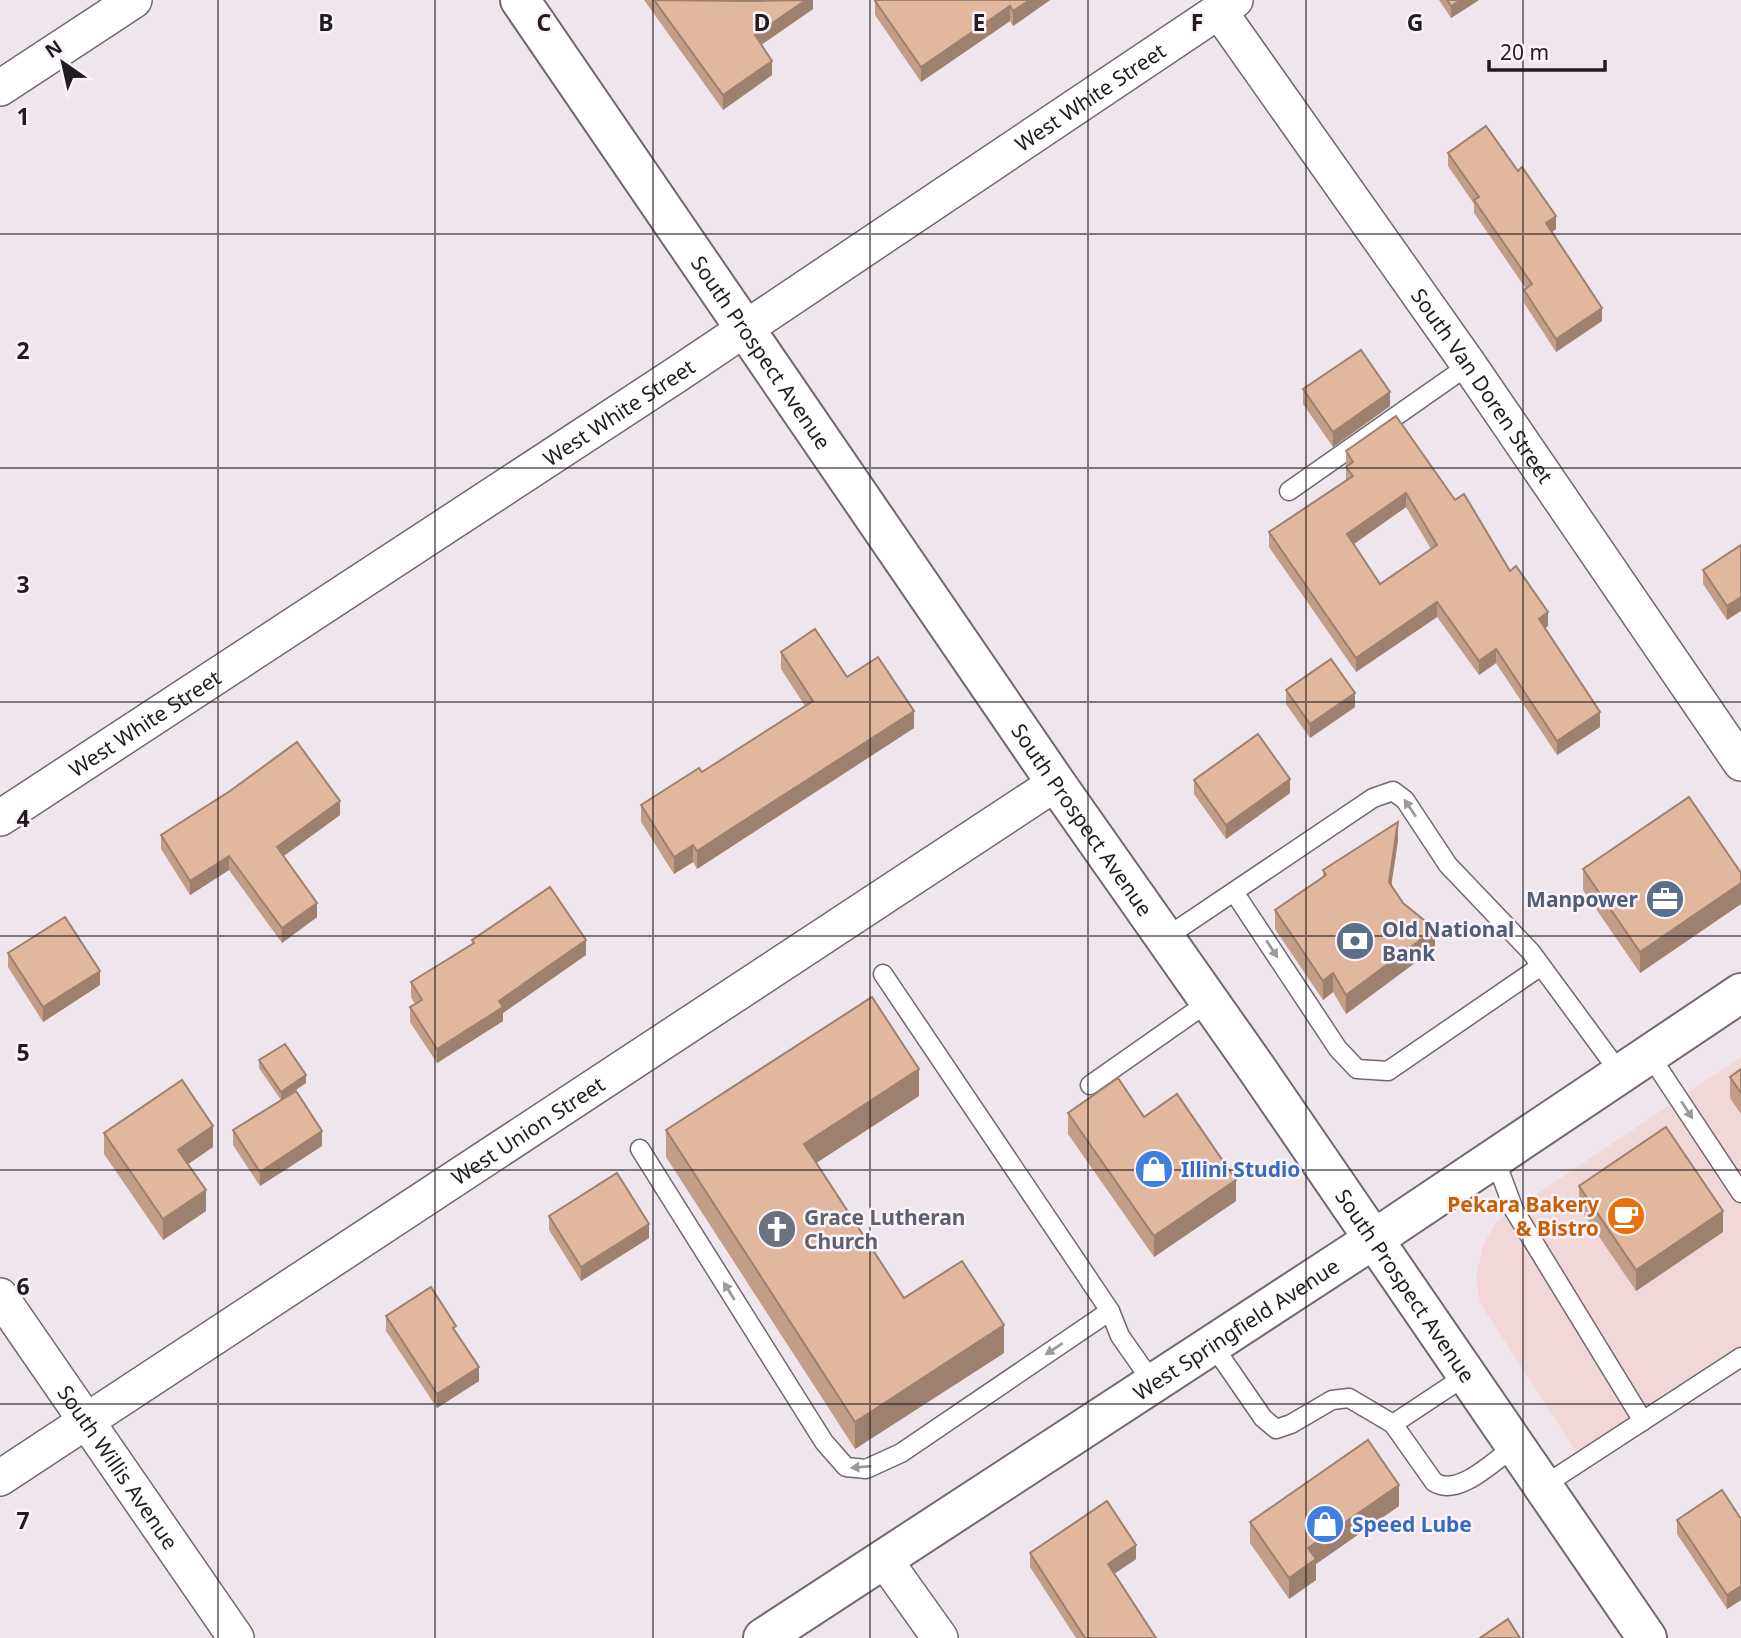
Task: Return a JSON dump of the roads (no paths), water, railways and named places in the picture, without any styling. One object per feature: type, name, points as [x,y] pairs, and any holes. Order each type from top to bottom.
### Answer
[{"type":"main road","name":"South Prospect Avenue","points":[[520,0],[1056,783],[1210,1001],[1647,1638]]},
{"type":"main road","name":"West Springfield Avenue","points":[[763,1638],[1374,1239],[1494,1156],[1741,993]]},
{"type":"street","points":[[0,88],[134,0]]},
{"type":"street","name":"West White Street","points":[[0,818],[746,328],[1227,5]]},
{"type":"street","name":"South Van Doren Street","points":[[1227,5],[1741,763]]},
{"type":"street","name":"West Union Street","points":[[0,1478],[1056,783]]},
{"type":"street","name":"South Willis Avenue","points":[[0,1296],[236,1638]]},
{"type":"street","points":[[883,1559],[940,1638]]},
{"type":"lane","points":[[1289,491],[1469,365]]},
{"type":"lane","points":[[1165,938],[1373,798],[1393,791],[1405,800],[1448,865],[1634,1063],[1741,1193]]},
{"type":"lane","points":[[1234,892],[1338,1049],[1357,1069],[1388,1071],[1541,966]]},
{"type":"lane","points":[[883,974],[1111,1311],[1120,1336],[1153,1383]]},
{"type":"lane","points":[[1090,1085],[1210,1001]]},
{"type":"lane","points":[[640,1149],[824,1442],[846,1467],[866,1469],[901,1453],[1111,1311]]},
{"type":"lane","points":[[1494,1156],[1514,1210],[1643,1421]]},
{"type":"lane","points":[[1212,1345],[1263,1418],[1276,1429],[1291,1424],[1332,1400],[1349,1398],[1393,1424],[1434,1482],[1442,1488],[1458,1486],[1515,1446]]},
{"type":"lane","points":[[1543,1486],[1741,1357]]},
{"type":"lane","points":[[1393,1424],[1467,1375]]},
{"type":"place","name":"Manpower","points":[[1665,899]]},
{"type":"place","name":"Old National Bank","points":[[1355,941]]},
{"type":"place","name":"Illini Studio","points":[[1154,1169]]},
{"type":"place","name":"Pekara Bakery & Bistro","points":[[1626,1216]]},
{"type":"place","name":"Grace Lutheran Church","points":[[777,1229]]},
{"type":"place","name":"Speed Lube","points":[[1325,1524]]}]
